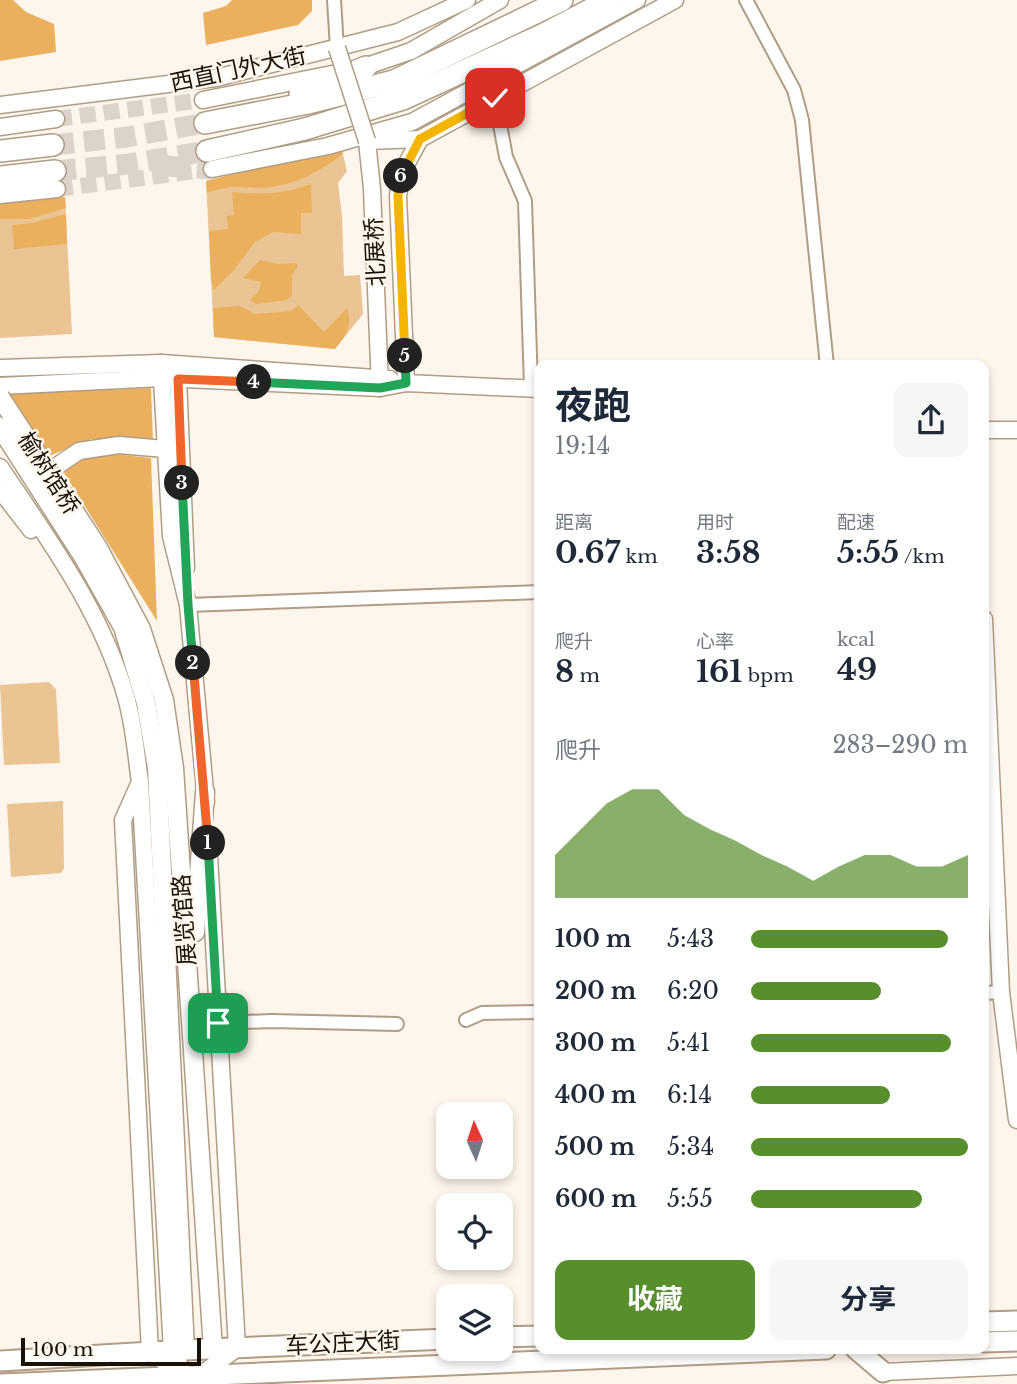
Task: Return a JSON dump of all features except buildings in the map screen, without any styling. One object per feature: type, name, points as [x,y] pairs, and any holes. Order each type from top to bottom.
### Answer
[{"type":"highway","name":"西直门外大街","points":[[205,123],[308,103],[394,81],[562,0]]},
{"type":"highway","points":[[210,160],[403,99],[542,35],[609,0]]},
{"type":"highway","points":[[248,115],[366,67]]},
{"type":"highway","points":[[0,151],[53,145]]},
{"type":"highway","points":[[0,177],[56,180]]},
{"type":"main road","name":"榆树馆桥","points":[[0,397],[91,553]]},
{"type":"main road","name":"榆树馆桥","points":[[0,427],[91,553]]},
{"type":"main road","name":"展览馆路","points":[[91,553],[141,629],[164,701],[174,768],[213,1349]]},
{"type":"main road","name":"展览馆路","points":[[91,553],[123,627],[146,703],[157,768],[178,1350]]},
{"type":"main road","points":[[190,1009],[205,792]]},
{"type":"main road","points":[[989,1322],[1017,1321]]},
{"type":"main road","points":[[513,1337],[534,1336]]},
{"type":"main road","name":"车公庄大街","points":[[213,1349],[436,1340]]},
{"type":"main road","points":[[989,1342],[1017,1341]]},
{"type":"main road","points":[[0,1361],[213,1349]]},
{"type":"main road","points":[[178,1350],[193,1379],[213,1349]]},
{"type":"main road","name":"车公庄大街","points":[[1,1384],[193,1379],[720,1354]]},
{"type":"main road","points":[[862,1354],[883,1372]]},
{"type":"street","points":[[334,0],[337,48]]},
{"type":"street","name":"西直门外大街","points":[[0,105],[216,78],[398,32],[467,0]]},
{"type":"street","name":"西直门外大街","points":[[203,100],[366,67],[411,51],[500,0]]},
{"type":"street","points":[[210,160],[328,146],[412,122],[638,0]]},
{"type":"street","points":[[367,141],[420,139],[675,0]]},
{"type":"street","points":[[746,0],[794,90],[802,120],[826,360]]},
{"type":"street","name":"北展桥","points":[[337,48],[367,141],[372,189],[380,383]]},
{"type":"street","points":[[495,98],[506,157],[525,201],[534,369]]},
{"type":"street","points":[[0,127],[56,119]]},
{"type":"street","points":[[406,383],[398,196],[402,172],[420,139]]},
{"type":"street","points":[[0,195],[56,180]]},
{"type":"street","points":[[0,368],[534,388]]},
{"type":"street","points":[[0,386],[167,373],[380,383]]},
{"type":"street","name":"展览馆路","points":[[167,373],[165,449],[171,536],[188,605]]},
{"type":"street","name":"展览馆路","points":[[167,373],[205,792],[237,1348]]},
{"type":"street","points":[[989,430],[1017,430]]},
{"type":"street","points":[[17,492],[79,451],[119,445],[165,449]]},
{"type":"street","name":"展览馆路","points":[[0,467],[68,569],[110,648],[127,699],[140,782],[156,1065],[178,1350]]},
{"type":"street","points":[[0,490],[26,525],[68,569]]},
{"type":"street","points":[[188,605],[534,592]]},
{"type":"street","points":[[989,729],[1001,992],[1017,1121]]},
{"type":"street","points":[[140,782],[123,820],[150,1352],[193,1379],[237,1348]]},
{"type":"street","points":[[989,993],[1001,992]]},
{"type":"street","points":[[466,1020],[482,1013],[534,1012]]},
{"type":"street","points":[[218,1023],[284,1021],[397,1024]]},
{"type":"street","points":[[140,1157],[156,1065]]},
{"type":"street","points":[[883,1372],[1017,1367]]},
{"type":"shaded area","points":[[0,0],[13,0],[26,12],[54,24],[56,52],[0,61]]},
{"type":"shaded area","points":[[232,0],[312,0],[312,11],[298,25],[206,45],[203,13],[226,6]]},
{"type":"shaded area","points":[[341,147],[347,171],[338,183],[344,276],[360,275],[363,314],[335,349],[214,337],[206,181]]},
{"type":"shaded area","points":[[341,147],[343,154],[313,174],[291,183],[256,188],[227,188],[207,193],[206,181]]},
{"type":"shaded area","points":[[311,184],[312,213],[301,213],[301,234],[273,232],[255,242],[234,270],[214,290],[211,280],[209,231],[228,229],[227,216],[234,215],[232,192],[272,193]]},
{"type":"shaded area","points":[[65,197],[72,334],[0,338],[0,203]]},
{"type":"shaded area","points":[[65,197],[66,208],[30,219],[0,219],[0,203]]},
{"type":"shaded area","points":[[66,214],[67,244],[14,249],[12,225]]},
{"type":"shaded area","points":[[260,260],[277,264],[296,263],[298,266],[292,275],[292,295],[287,300],[256,304],[250,300],[259,291],[261,282],[243,278]]},
{"type":"shaded area","points":[[298,305],[324,332],[347,308],[347,330],[335,349],[214,337],[213,308],[240,306],[255,314],[291,311]]},
{"type":"shaded area","points":[[151,388],[153,441],[91,439],[49,456],[8,394]]},
{"type":"shaded area","points":[[115,454],[151,458],[157,621],[64,473],[78,460]]},
{"type":"shaded area","points":[[49,682],[56,689],[60,763],[4,765],[0,685]]},
{"type":"shaded area","points":[[63,801],[64,868],[61,873],[11,877],[7,804]]},
{"type":"tunnel","points":[[56,119],[203,100]]},
{"type":"tunnel","points":[[53,145],[127,137],[205,123]]},
{"type":"tunnel","points":[[55,171],[129,164],[207,151]]},
{"type":"tunnel","points":[[166,166],[212,169]]},
{"type":"tunnel","points":[[57,189],[212,169]]},
{"type":"route","points":[[218,1023],[205,792],[188,605],[178,379],[380,388],[406,383],[398,196],[402,172],[420,139],[495,98]]}]
